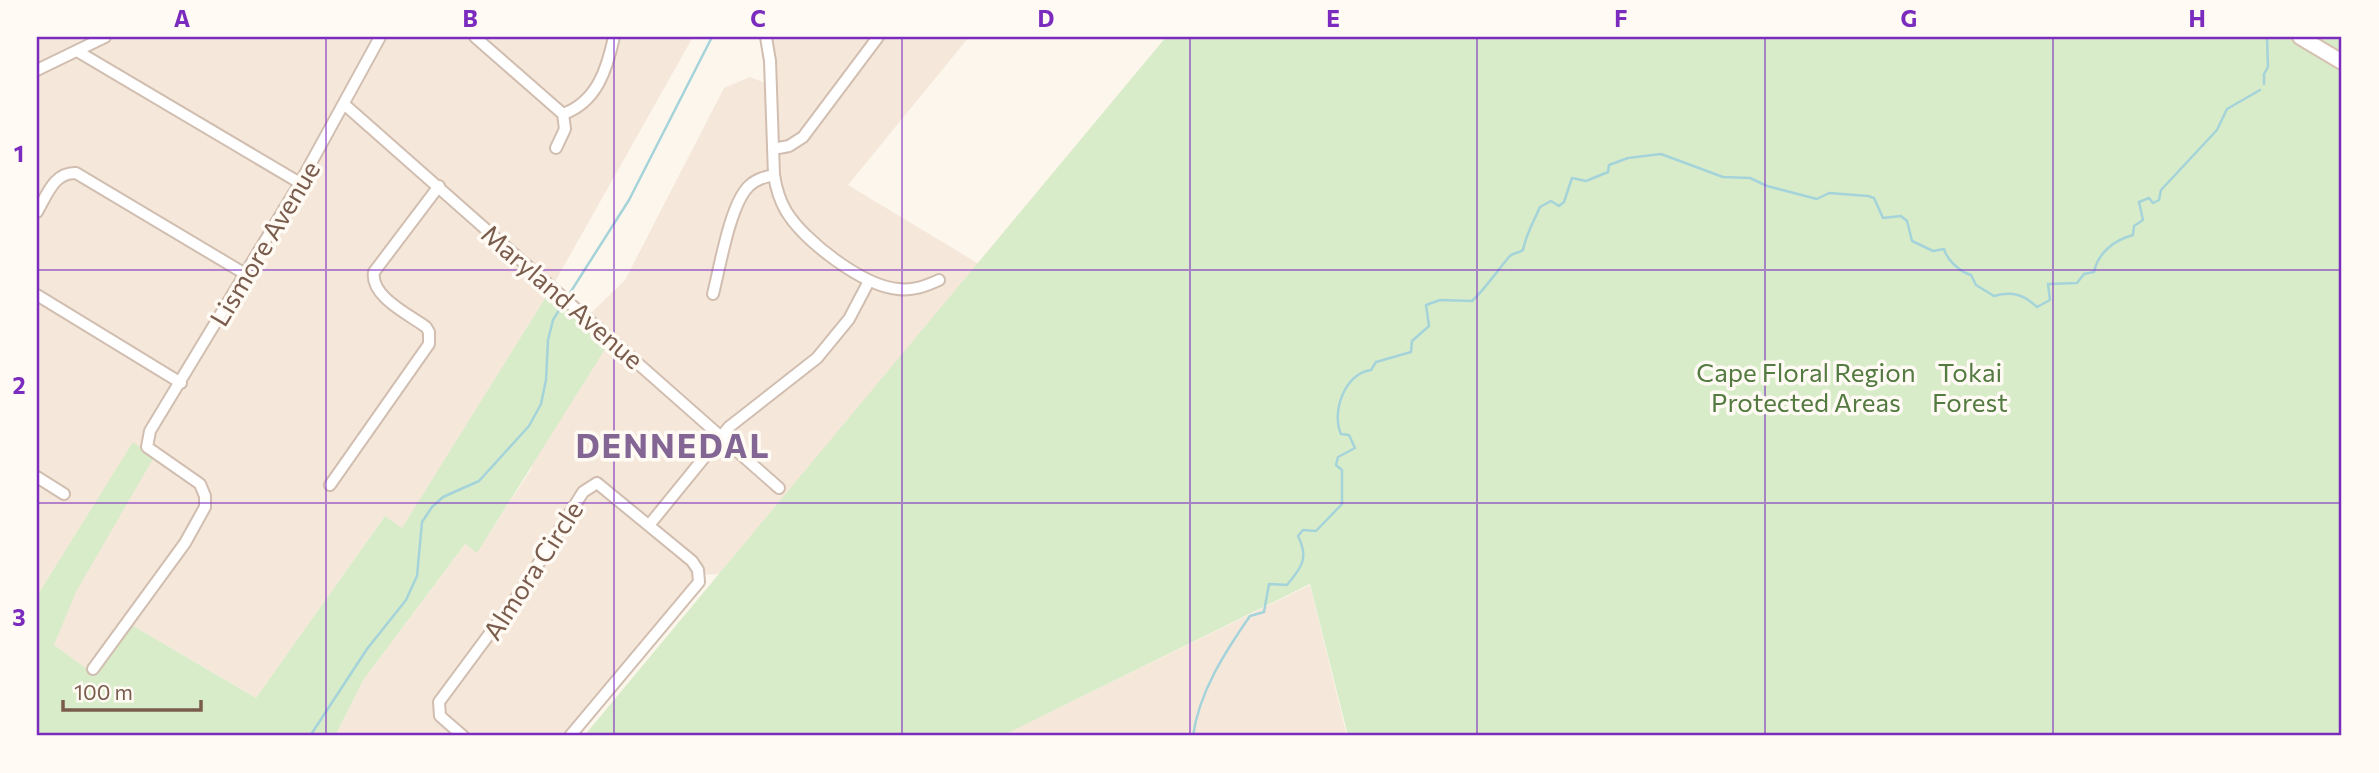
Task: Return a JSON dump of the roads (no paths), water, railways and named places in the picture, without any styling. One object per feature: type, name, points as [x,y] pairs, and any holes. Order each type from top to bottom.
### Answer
[{"type":"main road","points":[[2300,37],[2342,62]]},
{"type":"street","points":[[37,70],[105,37]]},
{"type":"street","name":"Lismore Avenue","points":[[93,669],[185,544],[205,507],[205,496],[200,484],[147,447],[150,431],[247,275],[345,105],[380,37]]},
{"type":"street","points":[[475,37],[563,114],[565,128],[556,149]]},
{"type":"street","points":[[563,114],[580,105],[605,74],[614,37]]},
{"type":"street","points":[[766,37],[771,85],[774,175],[781,202],[798,226],[830,254],[869,281],[910,290],[939,280]]},
{"type":"street","points":[[773,149],[789,146],[803,137],[878,37]]},
{"type":"street","points":[[77,51],[300,183]]},
{"type":"street","name":"Maryland Avenue","points":[[345,105],[779,488]]},
{"type":"street","points":[[37,212],[58,177],[66,173],[76,173],[247,275]]},
{"type":"street","points":[[713,294],[736,209],[746,189],[757,180],[774,175]]},
{"type":"street","points":[[330,485],[429,344],[429,332],[425,327],[377,290],[373,279],[374,272],[439,186]]},
{"type":"street","points":[[650,524],[721,435],[817,358],[849,319],[869,281]]},
{"type":"street","points":[[37,295],[181,383]]},
{"type":"street","points":[[37,477],[64,494]]},
{"type":"street","name":"Almora Circle","points":[[463,736],[440,716],[439,702],[523,590],[587,487],[597,483],[650,524],[696,566],[699,582],[570,736]]},
{"type":"waterway","points":[[568,296],[629,200],[712,37]]},
{"type":"waterway","points":[[2264,84],[2264,74],[2268,67],[2267,37]]},
{"type":"waterway","points":[[1193,736],[1207,688],[1231,644],[1250,616],[1264,612],[1269,584],[1287,585],[1300,567],[1303,550],[1298,536],[1303,530],[1316,531],[1342,504],[1342,470],[1336,465],[1338,457],[1355,448],[1349,435],[1341,434],[1338,425],[1339,405],[1347,386],[1354,378],[1371,370],[1376,362],[1411,352],[1412,341],[1429,326],[1426,305],[1440,300],[1472,301],[1510,256],[1523,250],[1540,207],[1551,201],[1559,206],[1564,202],[1572,178],[1586,181],[1608,172],[1609,165],[1628,158],[1661,154],[1723,177],[1750,178],[1767,186],[1817,199],[1829,193],[1868,196],[1874,198],[1883,218],[1901,216],[1907,221],[1912,241],[1933,251],[1944,249],[1954,265],[1971,275],[1976,285],[1994,296],[2022,296],[2037,307],[2050,300],[2048,284],[2077,283],[2084,274],[2094,272],[2099,259],[2108,248],[2133,235],[2134,226],[2143,220],[2139,202],[2149,198],[2153,203],[2159,200],[2161,190],[2217,130],[2227,109],[2260,90]]},
{"type":"waterway","points":[[310,736],[367,649],[406,600],[417,576],[422,522],[432,507],[443,497],[479,481],[529,426],[541,404],[546,380],[548,340],[553,320],[564,302]]},
{"type":"district","name":"DENNEDAL","points":[[673,444]]},
{"type":"park label","name":"Cape Floral Region Protected Areas","points":[[1806,386]]},
{"type":"park label","name":"Tokai Forest","points":[[1970,386]]}]
